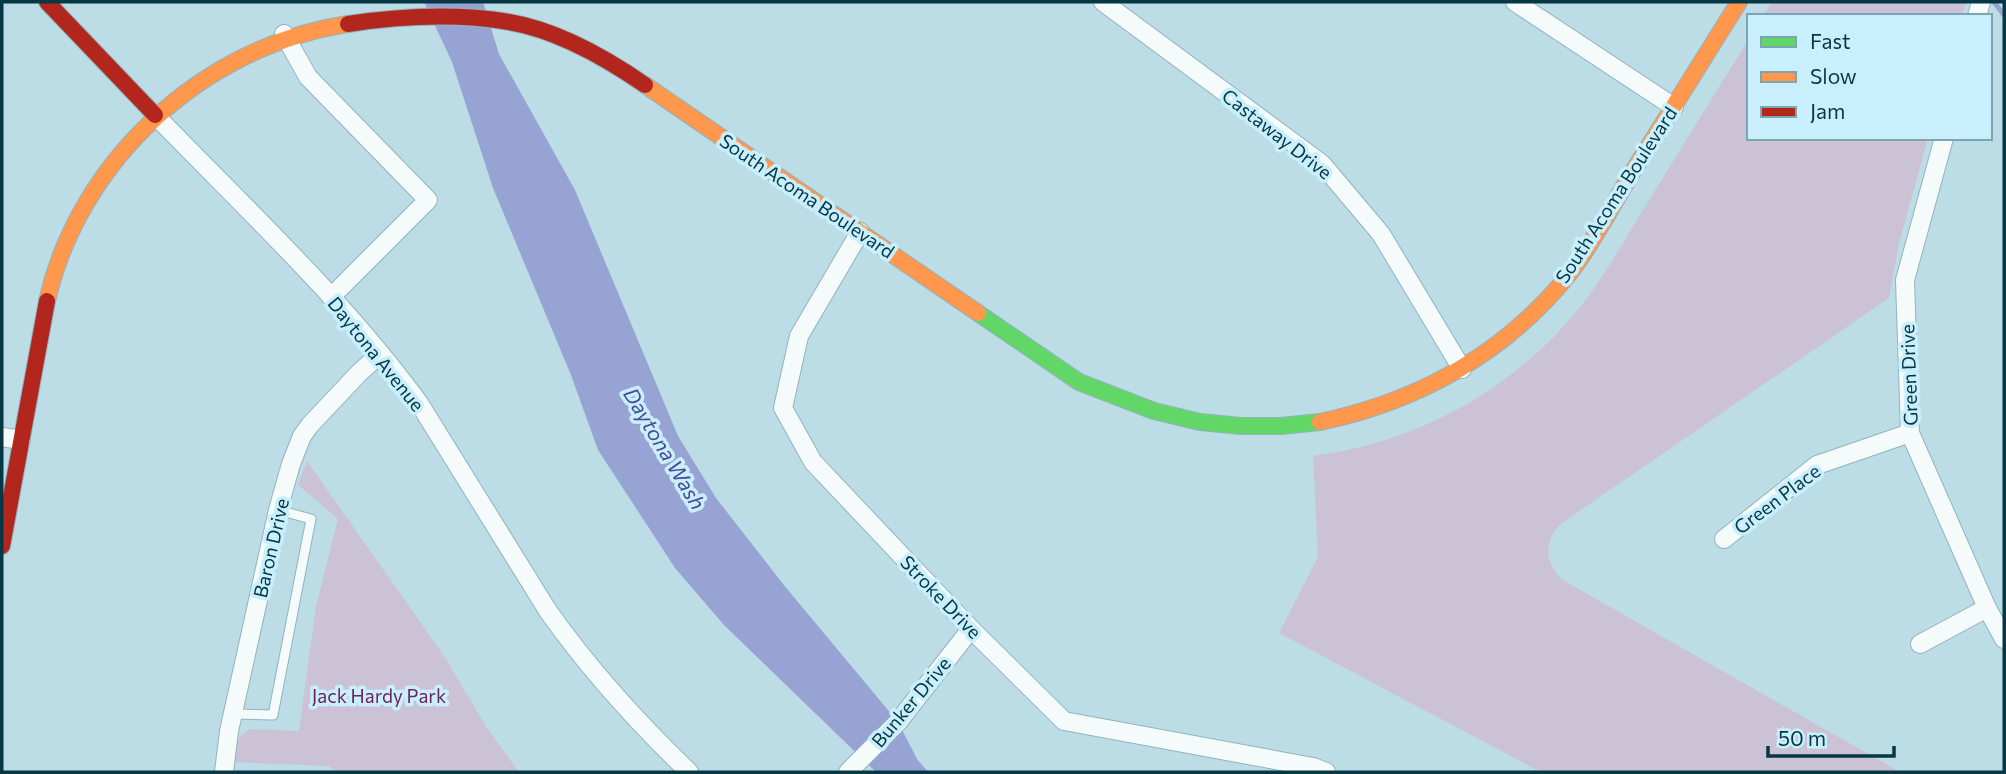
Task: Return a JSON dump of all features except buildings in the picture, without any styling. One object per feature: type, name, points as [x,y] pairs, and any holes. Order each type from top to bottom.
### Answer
[{"type":"main road","name":"Daytona Avenue","points":[[47,2],[155,115]]},
{"type":"main road","name":"South Acoma Boulevard","points":[[2,546],[47,300],[62,250],[83,210],[119,154],[155,115],[186,87],[228,61],[284,34],[323,23],[407,12],[452,13],[510,22],[567,42],[629,74],[1079,382],[1137,405],[1199,422],[1264,426],[1322,422],[1378,410],[1424,390],[1502,342],[1538,309],[1571,271],[1739,2]]},
{"type":"street","name":"Castaway Drive","points":[[1103,2],[1322,164],[1381,234],[1462,369]]},
{"type":"street","points":[[1515,2],[1674,107]]},
{"type":"street","points":[[284,34],[308,77],[428,200],[331,297]]},
{"type":"street","name":"Daytona Avenue","points":[[155,115],[331,297],[380,354],[419,403],[567,639],[597,676],[689,772]]},
{"type":"street","name":"Green Drive","points":[[1943,140],[1905,280],[1910,433],[1987,608],[2004,639]]},
{"type":"street","name":"Stroke Drive","points":[[860,232],[799,336],[783,408],[813,462],[971,629],[1064,720],[1313,767],[1326,772]]},
{"type":"street","name":"Baron Drive","points":[[224,772],[229,731],[278,510],[302,436],[322,411],[380,354]]},
{"type":"street","name":"Green Place","points":[[1724,539],[1817,465],[1910,433]]},
{"type":"street","points":[[2,437],[21,440]]},
{"type":"street","points":[[1920,644],[1987,608]]},
{"type":"street","name":"Bunker Drive","points":[[848,772],[898,722],[971,629]]},
{"type":"lane","points":[[234,714],[273,715],[311,519],[278,510]]},
{"type":"green space","points":[[1772,2],[1966,2],[1963,14],[1764,14]]},
{"type":"green space","points":[[1747,42],[1747,140],[1927,140],[1899,243],[1889,298],[1562,523],[1551,537],[1548,552],[1552,567],[1563,580],[1900,772],[1541,772],[1279,633],[1318,557],[1313,456],[1388,439],[1424,426],[1491,389],[1550,341],[1587,299]]},
{"type":"green space","name":"Jack Hardy Park","points":[[307,461],[444,656],[487,728],[519,772],[336,772],[329,766],[232,762],[239,737],[250,729],[299,731],[316,606],[338,519],[298,485]]},
{"type":"water","name":"Daytona Wash","points":[[424,2],[483,2],[499,54],[575,190],[678,436],[716,498],[783,584],[898,722],[917,759],[928,772],[876,772],[724,625],[675,568],[598,450],[571,375],[493,188],[452,62]]},
{"type":"waterway","points":[[1994,2],[2004,15]]},
{"type":"traffic: fast","points":[[978,313],[1079,382],[1154,411],[1200,422],[1241,426],[1320,422]]},
{"type":"traffic: slow","points":[[1320,422],[1392,401],[1458,370],[1489,350],[1545,302],[1587,249],[1739,2]]},
{"type":"traffic: slow","points":[[47,301],[63,249],[88,201],[119,156],[156,117],[199,83],[246,56],[296,36],[348,24]]},
{"type":"traffic: slow","points":[[645,85],[978,313]]},
{"type":"traffic: jam","points":[[47,2],[155,115]]},
{"type":"traffic: jam","points":[[348,24],[428,17],[469,17],[509,22],[545,31],[580,46],[645,85]]},
{"type":"traffic: jam","points":[[2,546],[47,301]]}]
